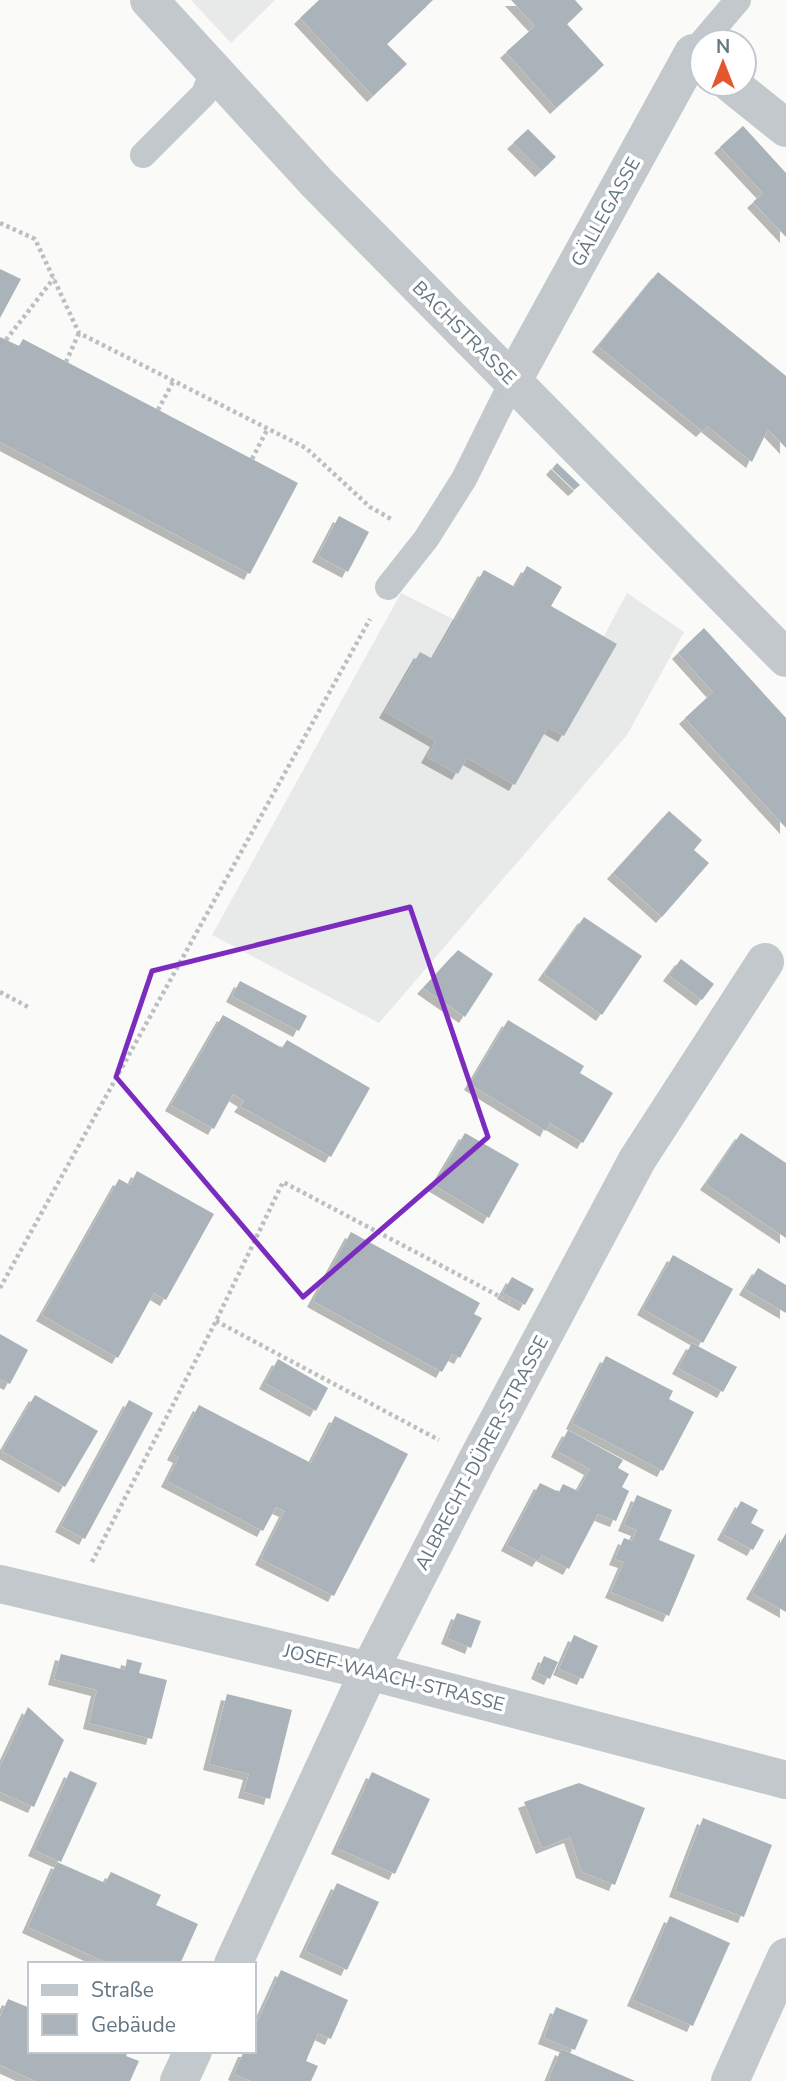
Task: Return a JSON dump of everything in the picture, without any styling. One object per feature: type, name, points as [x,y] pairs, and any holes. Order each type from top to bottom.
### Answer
[{"type":"street","name":"BACHSTRASSE","points":[[149,0],[317,183],[786,658]]},
{"type":"street","name":"GÄLLEGASSE","points":[[512,382],[688,73]]},
{"type":"street","points":[[748,98],[786,128]]},
{"type":"street","name":"ALBRECHT-DÜRER-STRASSE","points":[[234,1962],[369,1671],[477,1460],[637,1160],[765,962]]},
{"type":"street","name":"JOSEF-WAACH-STRASSE","points":[[0,1584],[369,1671],[786,1780]]},
{"type":"street","points":[[730,2081],[786,1957]]},
{"type":"street","points":[[179,2081],[192,2053]]},
{"type":"lane","points":[[707,28],[716,0]]},
{"type":"lane","points":[[718,28],[738,0]]},
{"type":"lane","points":[[143,155],[204,94],[213,71]]},
{"type":"lane","points":[[387,587],[426,539],[464,478],[512,382]]},
{"type":"path","points":[[0,223],[35,239],[79,333],[306,448],[370,507],[426,539]]},
{"type":"path","points":[[6,340],[54,278]]},
{"type":"path","points":[[66,362],[79,333]]},
{"type":"path","points":[[158,410],[174,380]]},
{"type":"path","points":[[252,459],[268,428]]},
{"type":"path","points":[[0,1289],[387,587]]},
{"type":"path","points":[[0,992],[30,1008]]},
{"type":"path","points":[[72,1600],[216,1321],[283,1182],[550,1323]]},
{"type":"path","points":[[216,1321],[477,1460]]},
{"type":"highlighted area","points":[[410,907],[488,1137],[303,1297],[116,1077],[152,971]]},
{"type":"shaded area","points":[[191,0],[275,0],[231,43]]},
{"type":"shaded area","points":[[527,566],[562,587],[551,606],[604,636],[627,593],[684,632],[627,735],[379,1023],[212,935],[401,593],[455,620],[484,570],[514,587]]},
{"type":"building","points":[[319,0],[433,0],[387,44],[407,64],[373,96],[300,18]]},
{"type":"building","points":[[511,0],[575,0],[583,9],[567,24],[604,65],[556,108],[506,52],[535,26]]},
{"type":"building","points":[[743,126],[786,173],[786,237],[753,202],[763,193],[720,147]]},
{"type":"building","points":[[528,129],[556,157],[541,171],[513,143]]},
{"type":"building","points":[[0,269],[21,279],[0,318]]},
{"type":"building","points":[[658,272],[786,376],[786,448],[768,429],[752,462],[707,426],[702,431],[598,346]]},
{"type":"building","points":[[0,337],[19,346],[23,339],[298,483],[250,574],[0,442]]},
{"type":"building","points":[[557,463],[580,485],[574,490],[552,469]]},
{"type":"building","points":[[339,516],[369,532],[348,572],[318,556]]},
{"type":"building","points":[[527,566],[562,587],[551,606],[617,644],[564,736],[548,727],[515,785],[467,758],[458,774],[427,757],[436,741],[385,712],[420,652],[433,659],[484,570],[515,587]]},
{"type":"building","points":[[704,628],[786,718],[786,828],[685,718],[713,692],[678,653]]},
{"type":"building","points":[[669,811],[702,840],[694,850],[709,863],[662,917],[613,873]]},
{"type":"building","points":[[584,917],[642,956],[602,1015],[544,974]]},
{"type":"building","points":[[458,950],[493,974],[465,1017],[423,988]]},
{"type":"building","points":[[681,959],[714,984],[702,1000],[669,975]]},
{"type":"building","points":[[240,981],[307,1016],[299,1031],[232,996]]},
{"type":"building","points":[[223,1015],[282,1048],[287,1040],[370,1088],[331,1157],[240,1106],[244,1101],[233,1094],[214,1129],[171,1105]]},
{"type":"building","points":[[508,1020],[584,1066],[580,1073],[613,1093],[583,1143],[550,1123],[546,1131],[470,1084]]},
{"type":"building","points":[[465,1133],[519,1164],[489,1218],[434,1185]]},
{"type":"building","points":[[741,1133],[786,1163],[786,1238],[706,1184]]},
{"type":"building","points":[[137,1171],[214,1214],[166,1300],[154,1293],[118,1358],[42,1315],[119,1179],[130,1185]]},
{"type":"building","points":[[351,1232],[480,1303],[474,1314],[482,1318],[460,1358],[452,1354],[442,1372],[313,1301]]},
{"type":"building","points":[[673,1255],[733,1289],[703,1343],[643,1309]]},
{"type":"building","points":[[758,1268],[786,1285],[786,1313],[745,1289]]},
{"type":"building","points":[[512,1277],[534,1289],[525,1305],[503,1293]]},
{"type":"building","points":[[0,1334],[28,1350],[10,1384],[0,1379]]},
{"type":"building","points":[[692,1343],[737,1367],[723,1392],[678,1368]]},
{"type":"building","points":[[606,1356],[673,1391],[669,1399],[694,1412],[663,1471],[572,1423]]},
{"type":"building","points":[[278,1359],[328,1388],[316,1411],[265,1383]]},
{"type":"building","points":[[35,1395],[98,1431],[65,1487],[2,1451]]},
{"type":"building","points":[[129,1400],[153,1413],[85,1539],[61,1526]]},
{"type":"building","points":[[199,1405],[311,1463],[335,1416],[408,1454],[334,1596],[261,1559],[285,1511],[276,1507],[263,1531],[167,1481],[179,1457],[173,1454]]},
{"type":"building","points":[[568,1430],[623,1460],[618,1468],[629,1474],[622,1487],[629,1491],[616,1521],[598,1514],[569,1569],[542,1555],[538,1561],[507,1545],[540,1483],[559,1492],[563,1484],[578,1491],[590,1469],[557,1451]]},
{"type":"building","points":[[637,1495],[672,1510],[659,1540],[695,1555],[669,1616],[611,1592],[624,1562],[615,1559],[624,1538],[632,1541],[637,1530],[624,1525]]},
{"type":"building","points":[[741,1501],[758,1510],[751,1523],[764,1530],[753,1550],[723,1534]]},
{"type":"building","points":[[786,1533],[786,1612],[752,1593]]},
{"type":"building","points":[[457,1613],[481,1621],[471,1648],[447,1638]]},
{"type":"building","points":[[574,1635],[598,1646],[583,1679],[559,1669]]},
{"type":"building","points":[[61,1654],[125,1670],[127,1659],[142,1663],[139,1673],[167,1680],[152,1739],[89,1723],[97,1690],[54,1679]]},
{"type":"building","points":[[544,1656],[558,1662],[550,1679],[537,1673]]},
{"type":"building","points":[[227,1694],[292,1710],[270,1799],[244,1792],[249,1774],[209,1764]]},
{"type":"building","points":[[28,1707],[64,1740],[34,1807],[0,1792],[0,1767]]},
{"type":"building","points":[[70,1771],[97,1783],[61,1862],[34,1850]]},
{"type":"building","points":[[372,1772],[430,1799],[395,1874],[337,1848]]},
{"type":"building","points":[[579,1783],[645,1808],[615,1885],[582,1872],[570,1837],[542,1848],[524,1802]]},
{"type":"building","points":[[703,1818],[772,1845],[744,1917],[675,1891]]},
{"type":"building","points":[[57,1862],[105,1883],[111,1872],[161,1895],[156,1905],[198,1924],[181,1962],[106,1962],[28,1927]]},
{"type":"building","points":[[337,1883],[379,1902],[347,1970],[305,1951]]},
{"type":"building","points":[[670,1916],[730,1943],[693,2026],[633,2000]]},
{"type":"building","points":[[281,1970],[348,2000],[331,2039],[318,2033],[306,2061],[318,2066],[311,2081],[251,2081],[234,2074],[243,2053],[256,2053],[256,2025]]},
{"type":"building","points":[[8,1999],[28,2007],[28,2053],[127,2053],[126,2056],[139,2061],[130,2081],[35,2081],[0,2065],[0,2017]]},
{"type":"building","points":[[556,2007],[588,2020],[575,2050],[544,2038]]},
{"type":"building","points":[[561,2049],[635,2081],[548,2081]]}]
